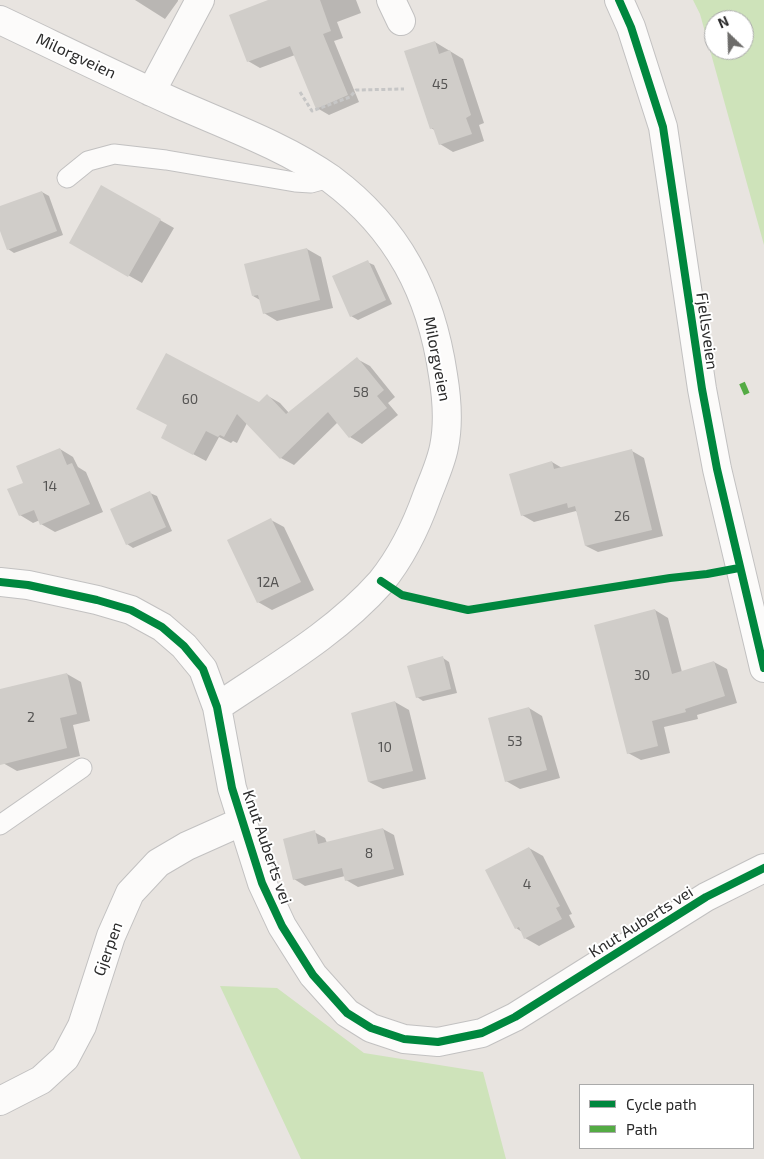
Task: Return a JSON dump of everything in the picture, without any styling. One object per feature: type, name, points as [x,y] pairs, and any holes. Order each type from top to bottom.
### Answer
[{"type":"street","points":[[151,92],[200,0]]},
{"type":"street","name":"Fjellsveien","points":[[619,0],[631,27],[663,127],[702,389],[717,470],[764,668]]},
{"type":"street","name":"Milorgveien","points":[[0,20],[151,92],[256,138],[292,156],[329,178],[359,203],[380,224],[404,258],[421,290],[430,317],[441,361],[447,405],[444,447],[422,510],[401,555],[381,582],[356,608],[314,640],[217,707]]},
{"type":"street","name":"Knut Auberts vei","points":[[0,582],[28,585],[97,600],[132,610],[162,627],[184,646],[203,669],[217,707],[232,788],[262,883],[282,926],[313,975],[347,1013],[371,1028],[404,1039],[438,1042],[482,1033],[515,1018],[706,897],[764,868]]},
{"type":"street","name":"Gjerpen","points":[[0,1101],[41,1080],[65,1058],[82,1026],[111,936],[130,893],[158,863],[187,846],[243,822]]},
{"type":"lane","points":[[67,178],[88,161],[114,154],[166,160],[295,182],[311,183],[329,178]]},
{"type":"lane","points":[[0,824],[82,768]]},
{"type":"path","points":[[300,92],[312,111],[350,97],[356,90],[404,89]]},
{"type":"green space","points":[[693,0],[764,0],[764,245],[713,60],[754,60],[754,10],[704,10],[704,28]]},
{"type":"green space","points":[[220,986],[277,988],[364,1053],[483,1072],[506,1159],[301,1159]]},
{"type":"building","points":[[268,0],[320,0],[331,31],[323,34],[348,95],[316,109],[290,46],[247,62],[229,15]]},
{"type":"building","points":[[435,41],[439,54],[450,50],[471,115],[466,118],[472,134],[439,145],[433,128],[430,129],[404,51]]},
{"type":"building","points":[[101,185],[161,219],[128,277],[69,243]]},
{"type":"building","points":[[42,191],[57,231],[7,250],[0,231],[0,206]]},
{"type":"building","points":[[307,248],[320,300],[263,314],[258,295],[252,296],[244,264]]},
{"type":"building","points":[[368,260],[386,300],[350,317],[332,276]]},
{"type":"building","points":[[166,353],[259,402],[267,394],[286,414],[357,357],[384,390],[377,396],[387,408],[349,438],[328,412],[280,459],[237,414],[224,437],[220,435],[218,437],[206,431],[193,455],[161,438],[167,425],[136,409]]},
{"type":"building","points":[[60,448],[67,465],[72,463],[90,504],[40,525],[34,510],[19,516],[7,489],[23,483],[16,466]]},
{"type":"building","points":[[632,449],[652,530],[585,546],[575,506],[568,508],[567,503],[521,516],[509,474],[552,461],[554,469]]},
{"type":"building","points":[[150,491],[166,527],[126,545],[110,509]]},
{"type":"building","points":[[271,518],[301,582],[257,603],[227,540]]},
{"type":"building","points":[[655,609],[672,674],[714,661],[725,696],[685,709],[686,712],[652,721],[658,746],[627,754],[594,625]]},
{"type":"building","points":[[443,656],[451,689],[416,698],[407,666]]},
{"type":"building","points":[[67,673],[77,714],[60,718],[67,748],[0,765],[0,689]]},
{"type":"building","points":[[395,701],[413,771],[368,782],[351,713]]},
{"type":"building","points":[[529,707],[547,770],[505,782],[488,718]]},
{"type":"building","points":[[383,828],[394,869],[345,881],[342,868],[293,880],[283,839],[315,830],[318,844]]},
{"type":"building","points":[[529,847],[560,906],[556,908],[562,919],[524,939],[519,927],[515,929],[485,870]]},
{"type":"marked path","points":[[742,383],[749,399]]},
{"type":"cycle path","points":[[619,0],[631,27],[663,127],[702,389],[717,469],[764,668]]},
{"type":"cycle path","points":[[381,581],[402,595],[468,610],[739,568]]},
{"type":"cycle path","points":[[0,582],[28,585],[97,600],[131,610],[162,627],[184,646],[203,669],[217,707],[232,788],[262,883],[282,926],[313,975],[347,1013],[371,1028],[404,1039],[438,1042],[482,1033],[515,1017],[706,897],[764,868]]}]
